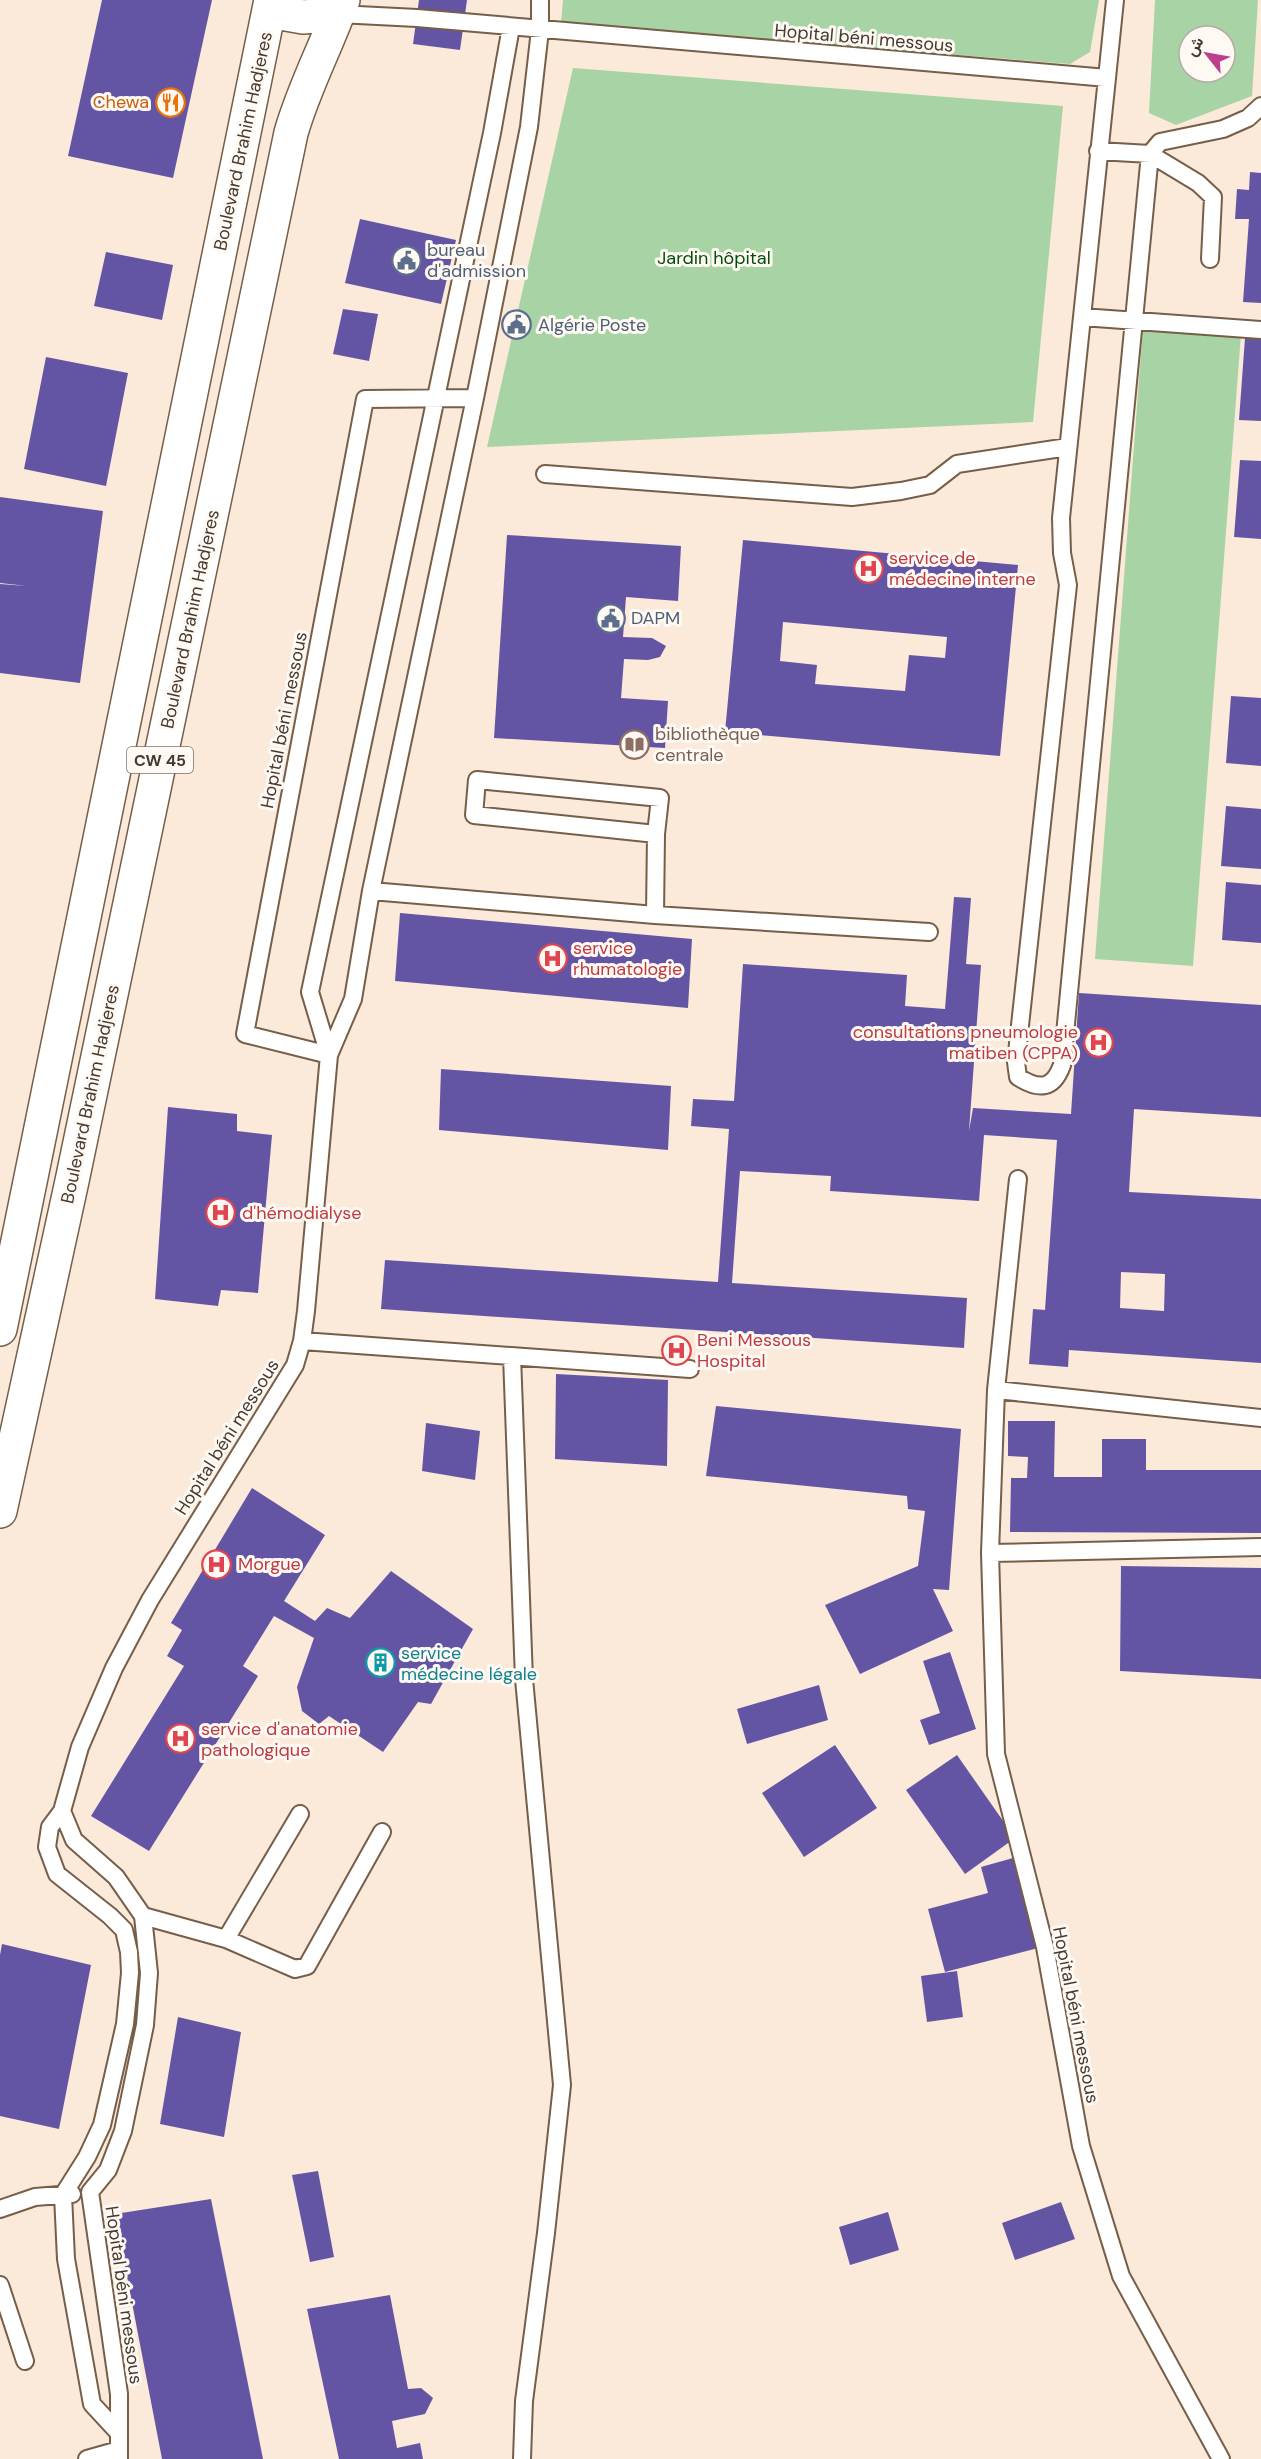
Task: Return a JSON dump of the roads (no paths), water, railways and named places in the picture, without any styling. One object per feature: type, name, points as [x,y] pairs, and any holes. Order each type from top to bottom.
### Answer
[{"type":"main road","name":"CW 45","points":[[270,6],[303,17],[341,7]]},
{"type":"main road","name":"Boulevard Brahim Hadjeres","points":[[0,1329],[270,6]]},
{"type":"main road","name":"Boulevard Brahim Hadjeres","points":[[0,1511],[75,1169],[291,133],[307,84],[341,7]]},
{"type":"lane","name":"Hopital béni messous","points":[[63,2195],[87,2157],[102,2125],[125,2024],[130,1973],[124,1930],[57,1874],[47,1847],[50,1827],[62,1811],[80,1747],[114,1668],[150,1600],[295,1365],[302,1341],[328,1055],[353,999],[371,891],[475,398],[529,127],[540,30],[540,0]]},
{"type":"lane","points":[[1115,0],[1061,518],[1062,553],[1068,585],[1016,1062],[1018,1077],[1030,1084],[1046,1085],[1057,1078],[1062,1065],[1150,154],[1160,142],[1223,129],[1248,118],[1261,106]]},
{"type":"lane","name":"Hopital béni messous","points":[[341,7],[417,18],[540,30],[1107,78]]},
{"type":"lane","name":"Hopital béni messous","points":[[328,1055],[310,992],[492,133],[511,27]]},
{"type":"lane","points":[[1098,151],[1150,154],[1198,183],[1213,197],[1210,260]]},
{"type":"lane","points":[[1082,317],[1261,330]]},
{"type":"lane","name":"Hopital béni messous","points":[[328,1055],[245,1034],[365,399],[475,398]]},
{"type":"lane","points":[[545,474],[852,497],[930,485],[957,464],[1068,447]]},
{"type":"lane","points":[[655,915],[656,834],[660,798],[477,780],[474,815],[656,834]]},
{"type":"lane","points":[[371,891],[655,915],[929,932]]},
{"type":"lane","name":"Hopital béni messous","points":[[1018,1179],[996,1390],[990,1553],[996,1754],[1045,1947],[1081,2146],[1120,2276],[1221,2459]]},
{"type":"lane","points":[[302,1341],[690,1369]]},
{"type":"lane","points":[[512,1356],[524,1679],[562,2085],[524,2401],[522,2459]]},
{"type":"lane","points":[[996,1390],[1261,1418]]},
{"type":"lane","points":[[990,1553],[1261,1547]]},
{"type":"lane","name":"Hopital béni messous","points":[[62,1811],[74,1840],[116,1877],[143,1916],[149,1973],[145,2025],[123,2131],[108,2170],[90,2192],[118,2394],[119,2455]]},
{"type":"lane","points":[[226,1939],[300,1814]]},
{"type":"lane","points":[[143,1916],[226,1939],[295,1969],[307,1966],[382,1832]]},
{"type":"lane","points":[[0,2209],[35,2197],[90,2192]]},
{"type":"lane","points":[[63,2195],[66,2259],[92,2404],[117,2431]]},
{"type":"lane","points":[[0,2285],[25,2361]]},
{"type":"lane","points":[[87,2459],[119,2455]]},
{"type":"place","name":"Chewa","points":[[170,102]]},
{"type":"place","name":"bureau d'admission","points":[[406,260]]},
{"type":"place","name":"Algérie Poste","points":[[517,325]]},
{"type":"place","name":"service de médecine interne","points":[[868,568]]},
{"type":"place","name":"DAPM","points":[[610,618]]},
{"type":"place","name":"bibliothèque centrale","points":[[634,744]]},
{"type":"place","name":"service rhumatologie","points":[[552,958]]},
{"type":"place","name":"consultations pneumologie matiben (CPPA)","points":[[1099,1042]]},
{"type":"place","name":"d'hémodialyse","points":[[221,1213]]},
{"type":"place","name":"Beni Messous Hospital","points":[[676,1350]]},
{"type":"place","name":"Morgue","points":[[217,1564]]},
{"type":"place","name":"service médecine légale","points":[[380,1663]]},
{"type":"place","name":"service d'anatomie pathologique","points":[[180,1739]]},
{"type":"park label","name":"Jardin hôpital","points":[[714,258]]}]
